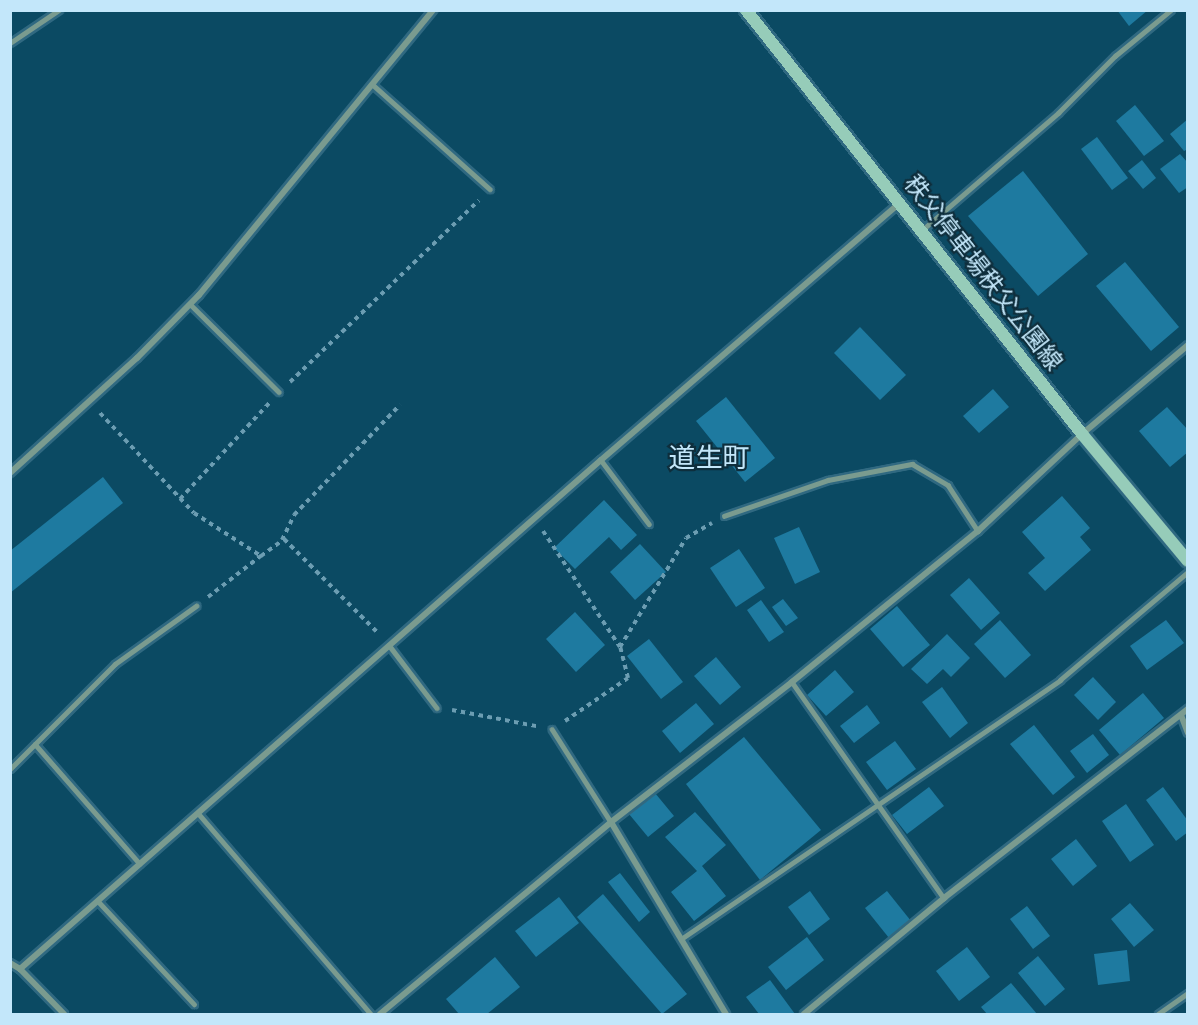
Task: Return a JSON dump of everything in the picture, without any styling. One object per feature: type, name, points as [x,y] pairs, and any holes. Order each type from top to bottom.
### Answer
[{"type":"main road","name":"秩父停車場秩父公園線","points":[[746,10],[1082,434],[1188,561]]},
{"type":"street","points":[[10,473],[90,402],[190,304],[433,10]]},
{"type":"street","points":[[20,969],[601,460],[899,204]]},
{"type":"street","points":[[380,1014],[611,822],[792,682],[978,531],[1082,434],[1188,345]]},
{"type":"street","points":[[804,1014],[944,898],[1188,709]]},
{"type":"street","points":[[1181,715],[1188,733]]},
{"type":"street","points":[[611,822],[726,1014]]},
{"type":"street","points":[[10,963],[20,969],[64,1014]]},
{"type":"lane","points":[[10,44],[59,10]]},
{"type":"lane","points":[[921,231],[1058,113],[1115,56],[1170,10]]},
{"type":"lane","points":[[372,84],[490,189]]},
{"type":"lane","points":[[190,304],[279,392]]},
{"type":"lane","points":[[601,460],[649,524]]},
{"type":"lane","points":[[724,516],[828,480],[912,464],[948,485],[978,531]]},
{"type":"lane","points":[[681,939],[1060,680],[1188,572]]},
{"type":"lane","points":[[10,769],[115,664],[196,606]]},
{"type":"lane","points":[[390,645],[437,708]]},
{"type":"lane","points":[[792,682],[944,898]]},
{"type":"lane","points":[[552,729],[611,822]]},
{"type":"lane","points":[[35,744],[140,864]]},
{"type":"lane","points":[[198,813],[371,1014]]},
{"type":"lane","points":[[98,901],[194,1004]]},
{"type":"lane","points":[[1158,1014],[1188,993]]},
{"type":"path","points":[[180,499],[279,392],[490,189]]},
{"type":"path","points":[[90,402],[194,513],[261,556]]},
{"type":"path","points":[[196,606],[284,539],[294,515],[400,405]]},
{"type":"path","points":[[620,647],[686,538],[724,516]]},
{"type":"path","points":[[437,708],[552,729],[628,678],[620,647],[535,518]]},
{"type":"path","points":[[284,539],[390,645]]},
{"type":"building","points":[[1117,10],[1148,10],[1129,26]]},
{"type":"building","points":[[1135,105],[1164,141],[1144,156],[1116,121]]},
{"type":"building","points":[[1188,119],[1188,149],[1184,151],[1170,134]]},
{"type":"building","points":[[1097,137],[1128,178],[1112,190],[1081,149]]},
{"type":"building","points":[[1180,154],[1188,163],[1188,187],[1179,193],[1160,169]]},
{"type":"building","points":[[1142,160],[1156,178],[1143,189],[1128,171]]},
{"type":"building","points":[[1023,171],[1088,254],[1038,296],[968,216]]},
{"type":"building","points":[[1125,262],[1179,327],[1151,351],[1096,286]]},
{"type":"building","points":[[860,327],[906,375],[880,400],[834,353]]},
{"type":"building","points":[[993,389],[1009,407],[979,433],[963,416]]},
{"type":"building","points":[[726,397],[775,458],[745,482],[696,421]]},
{"type":"building","points":[[1167,407],[1188,430],[1188,452],[1170,467],[1139,431]]},
{"type":"building","points":[[103,477],[123,503],[10,593],[10,551]]},
{"type":"building","points":[[1062,496],[1090,528],[1080,537],[1091,550],[1045,591],[1028,573],[1045,558],[1022,532]]},
{"type":"building","points":[[604,500],[637,535],[621,550],[609,537],[575,569],[554,548]]},
{"type":"building","points":[[799,527],[820,572],[795,584],[774,538]]},
{"type":"building","points":[[640,544],[666,572],[635,600],[610,572]]},
{"type":"building","points":[[739,549],[765,588],[736,607],[710,568]]},
{"type":"building","points":[[969,578],[1000,613],[981,630],[950,595]]},
{"type":"building","points":[[783,599],[798,618],[786,626],[772,607]]},
{"type":"building","points":[[761,600],[784,632],[769,642],[747,610]]},
{"type":"building","points":[[897,606],[930,645],[903,667],[870,629]]},
{"type":"building","points":[[575,612],[605,645],[576,672],[546,639]]},
{"type":"building","points":[[1000,620],[1031,655],[1005,678],[974,644]]},
{"type":"building","points":[[1166,620],[1184,643],[1147,670],[1130,646]]},
{"type":"building","points":[[947,634],[970,658],[951,677],[943,669],[927,684],[911,669]]},
{"type":"building","points":[[649,639],[683,682],[661,699],[627,656]]},
{"type":"building","points":[[716,657],[741,687],[720,705],[694,676]]},
{"type":"building","points":[[835,670],[854,692],[826,716],[807,695]]},
{"type":"building","points":[[1093,677],[1116,702],[1098,720],[1074,695]]},
{"type":"building","points":[[942,687],[968,723],[950,738],[922,702]]},
{"type":"building","points":[[1143,693],[1164,718],[1120,755],[1099,730]]},
{"type":"building","points":[[696,703],[714,724],[680,753],[662,731]]},
{"type":"building","points":[[867,705],[880,723],[854,743],[840,726]]},
{"type":"building","points":[[1034,725],[1075,777],[1053,795],[1010,744]]},
{"type":"building","points":[[1093,734],[1109,755],[1087,773],[1070,751]]},
{"type":"building","points":[[744,737],[821,830],[760,880],[686,784]]},
{"type":"building","points":[[895,741],[916,769],[887,790],[866,762]]},
{"type":"building","points":[[929,787],[944,806],[907,834],[892,815]]},
{"type":"building","points":[[1163,787],[1188,821],[1188,832],[1176,841],[1146,800]]},
{"type":"building","points":[[655,793],[674,816],[648,837],[629,814]]},
{"type":"building","points":[[1126,804],[1154,845],[1130,862],[1102,821]]},
{"type":"building","points":[[695,812],[726,845],[702,866],[726,896],[694,921],[671,892],[697,871],[665,837]]},
{"type":"building","points":[[1076,839],[1097,866],[1073,886],[1051,859]]},
{"type":"building","points":[[620,873],[650,912],[639,922],[608,882]]},
{"type":"building","points":[[810,891],[830,919],[809,935],[788,907]]},
{"type":"building","points":[[887,891],[911,921],[889,938],[865,908]]},
{"type":"building","points":[[603,894],[687,994],[662,1014],[577,917]]},
{"type":"building","points":[[559,897],[579,923],[536,957],[515,931]]},
{"type":"building","points":[[1130,903],[1154,930],[1134,947],[1111,919]]},
{"type":"building","points":[[1027,906],[1050,936],[1033,949],[1010,919]]},
{"type":"building","points":[[807,937],[824,960],[786,990],[768,967]]},
{"type":"building","points":[[967,947],[990,977],[959,1001],[936,971]]},
{"type":"building","points":[[1127,950],[1130,981],[1098,985],[1094,954]]},
{"type":"building","points":[[1038,956],[1065,989],[1045,1006],[1018,973]]},
{"type":"building","points":[[495,957],[520,987],[487,1014],[459,1014],[446,999]]},
{"type":"building","points":[[770,980],[795,1014],[759,1014],[746,997]]},
{"type":"building","points":[[1011,983],[1037,1014],[987,1014],[981,1007]]},
{"type":"district","name":"道生町","points":[[709,459]]}]
